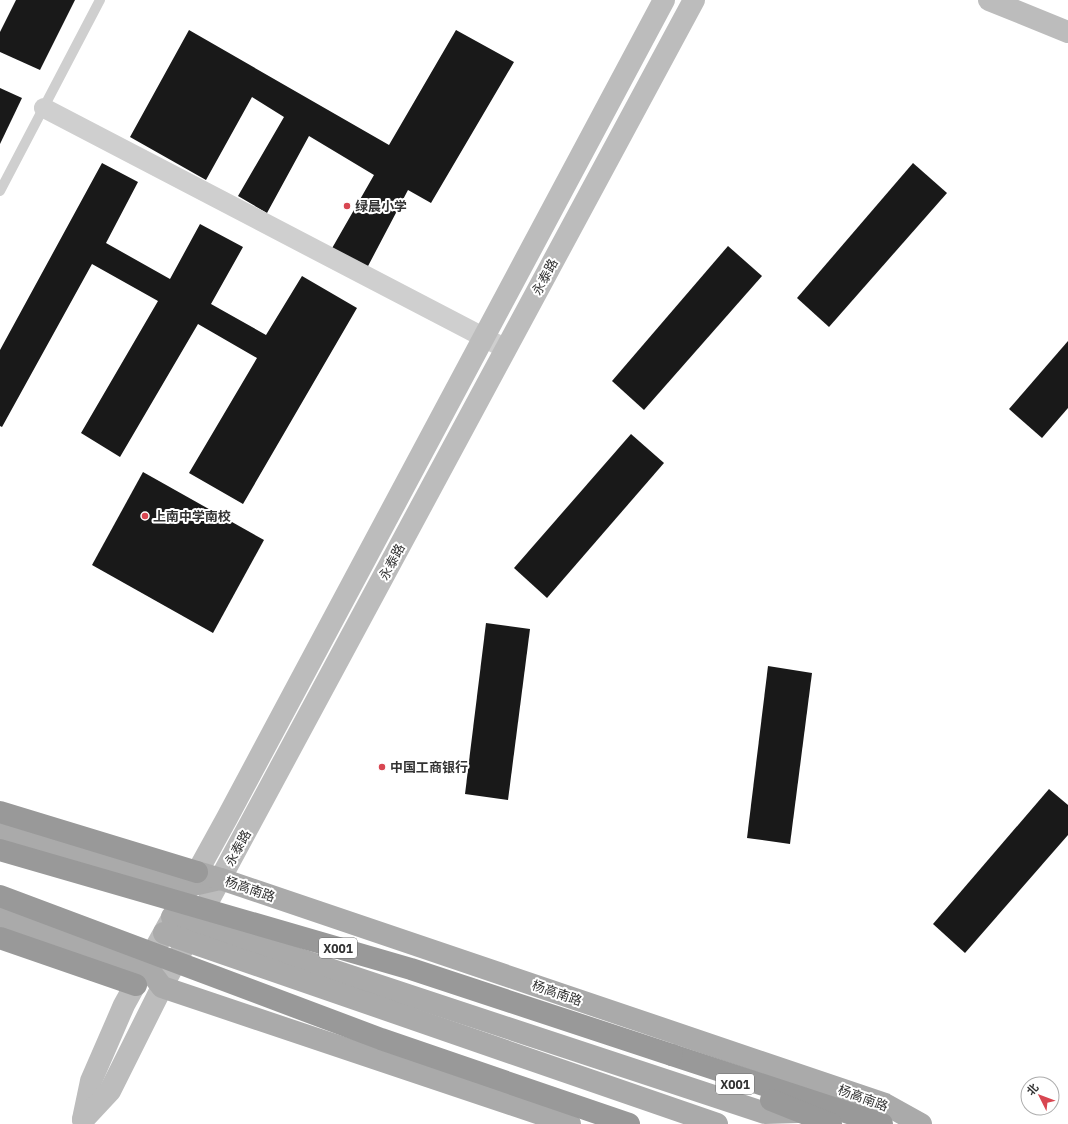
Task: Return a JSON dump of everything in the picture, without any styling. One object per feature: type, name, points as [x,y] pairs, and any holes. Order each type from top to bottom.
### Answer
[{"type":"highway","points":[[0,812],[193,879]]},
{"type":"highway","name":"杨高南路","points":[[0,850],[411,968],[672,1055],[798,1112],[831,1124]]},
{"type":"highway","points":[[0,896],[381,1039],[629,1124]]},
{"type":"highway","points":[[0,938],[149,978]]},
{"type":"highway","points":[[672,1055],[882,1124]]},
{"type":"main road","points":[[0,829],[193,879],[191,933],[149,978]]},
{"type":"main road","name":"杨高南路","points":[[193,879],[221,878],[884,1104],[921,1124]]},
{"type":"main road","points":[[0,916],[220,1008],[570,1124]]},
{"type":"main road","name":"杨高南路","points":[[168,925],[717,1124]]},
{"type":"main road","name":"杨高南路","points":[[191,933],[765,1113],[798,1112]]},
{"type":"street","name":"永泰路","points":[[82,1122],[91,1081],[124,1005],[149,978],[168,925],[664,0]]},
{"type":"street","name":"永泰路","points":[[191,933],[694,0]]},
{"type":"street","points":[[989,0],[1068,32]]},
{"type":"street","points":[[44,108],[506,349]]},
{"type":"lane","points":[[0,191],[100,0]]},
{"type":"building","points":[[16,0],[75,0],[40,70],[0,52],[0,32]]},
{"type":"building","points":[[189,30],[389,145],[456,30],[514,62],[431,203],[408,190],[367,268],[331,250],[374,175],[309,136],[267,213],[238,196],[284,117],[252,97],[206,180],[130,137]]},
{"type":"building","points":[[0,88],[22,98],[0,144]]},
{"type":"building","points":[[102,163],[138,182],[106,243],[170,279],[200,224],[243,247],[211,304],[266,335],[302,276],[357,308],[243,504],[189,473],[257,358],[198,324],[120,457],[81,433],[158,301],[92,264],[2,427],[0,426],[0,350]]},
{"type":"building","points":[[913,163],[947,193],[829,327],[797,298]]},
{"type":"building","points":[[728,246],[762,276],[644,410],[612,381]]},
{"type":"building","points":[[1068,341],[1068,408],[1042,438],[1009,409]]},
{"type":"building","points":[[631,434],[664,463],[547,598],[514,568]]},
{"type":"building","points":[[143,472],[264,540],[213,633],[92,565]]},
{"type":"building","points":[[486,623],[530,629],[508,800],[465,794]]},
{"type":"building","points":[[768,666],[812,673],[790,844],[747,838]]},
{"type":"building","points":[[1049,789],[1068,805],[1068,835],[965,953],[933,924]]},
{"type":"place","name":"绿晨小学","points":[[347,206]]},
{"type":"place","name":"上南中学南校","points":[[145,516]]},
{"type":"place","name":"中国工商银行","points":[[382,767]]}]
